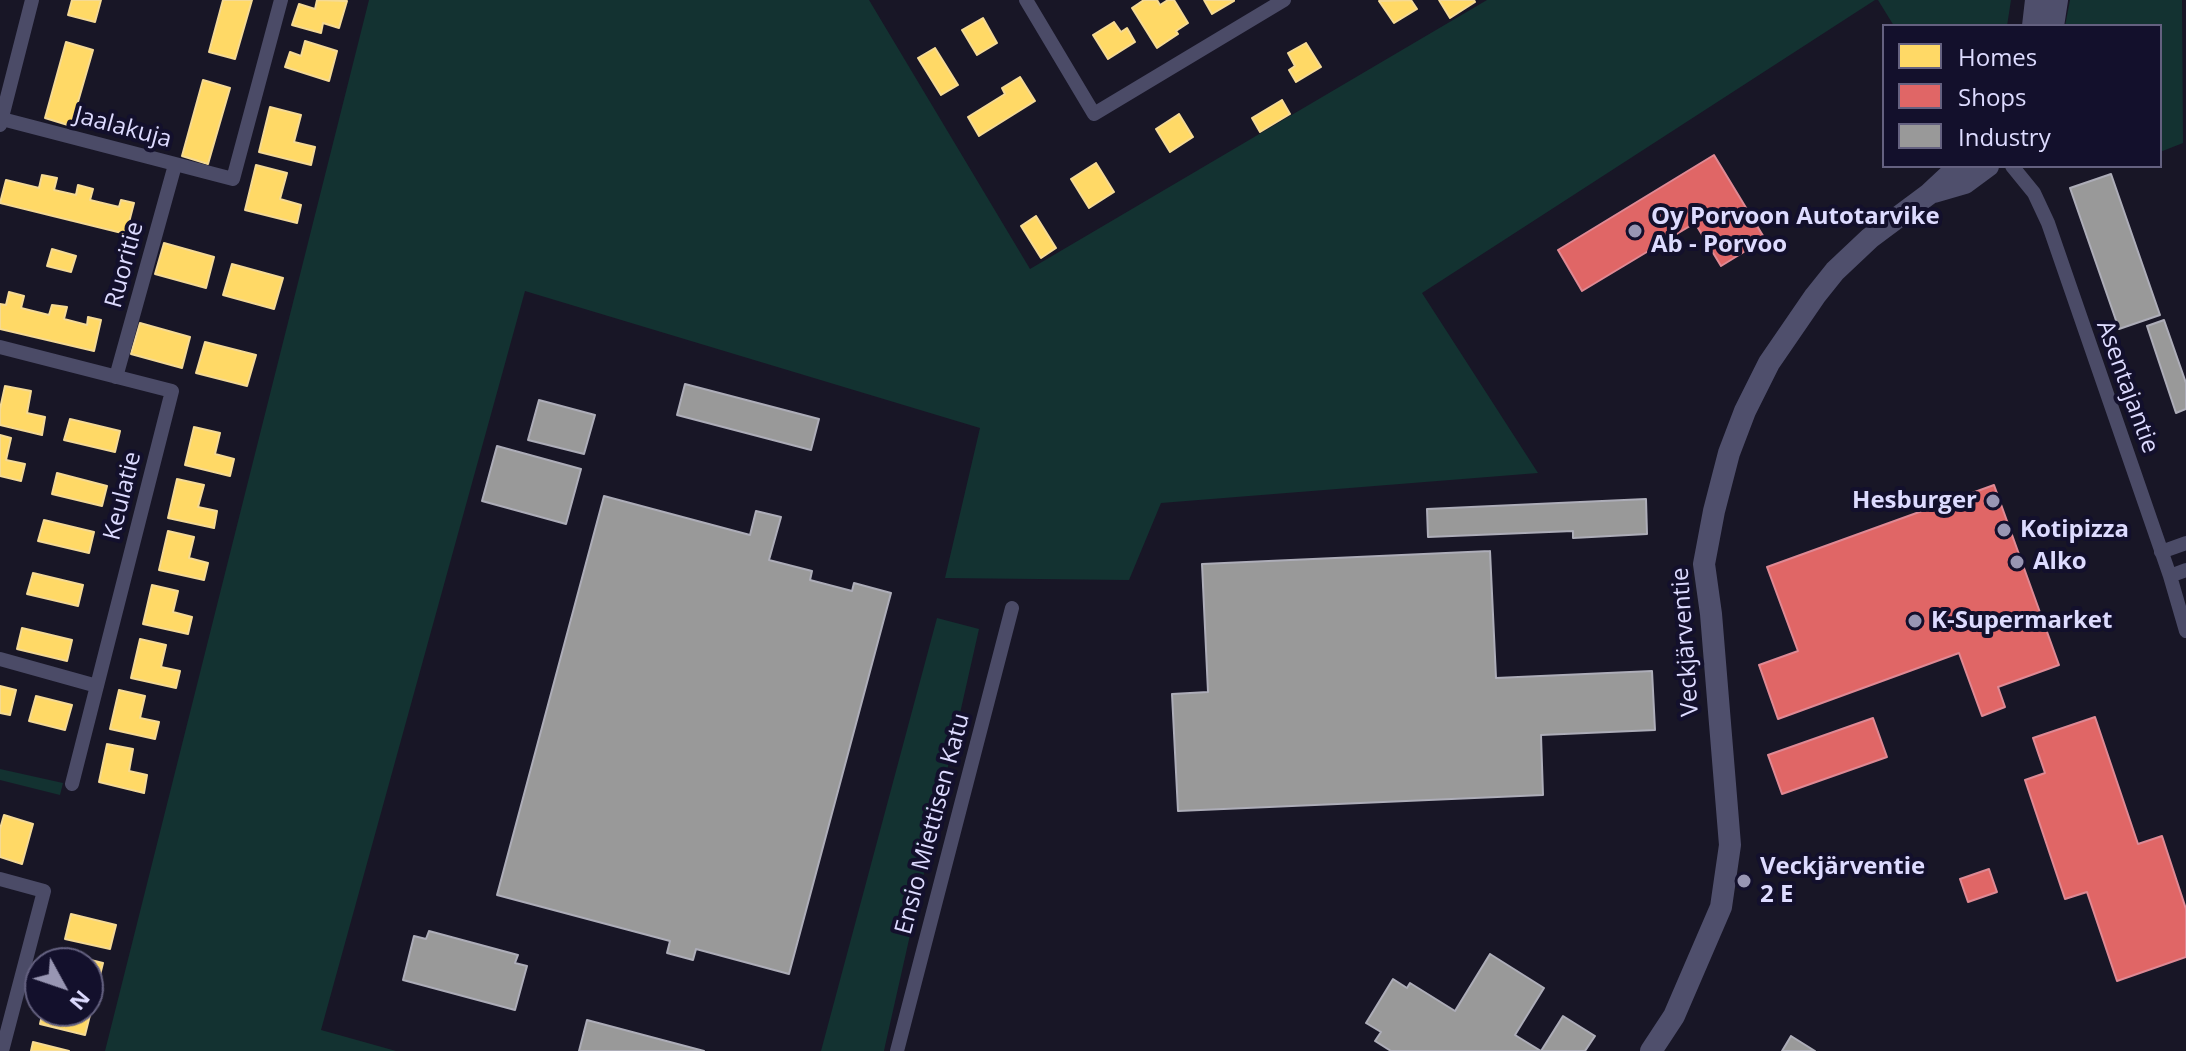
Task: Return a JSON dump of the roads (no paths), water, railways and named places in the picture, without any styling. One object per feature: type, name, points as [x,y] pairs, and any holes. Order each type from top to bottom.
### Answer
[{"type":"main road","points":[[2033,24],[2036,0]]},
{"type":"main road","points":[[2053,24],[2057,0]]},
{"type":"main road","name":"Veckjärventie","points":[[1651,1051],[1674,1016],[1721,907],[1730,845],[1704,564],[1729,453],[1745,411],[1769,363],[1815,296],[1835,271],[1870,238],[1929,194],[1957,168]]},
{"type":"main road","name":"Veckjärventie","points":[[1929,194],[1965,183],[1985,168]]},
{"type":"street","points":[[1,122],[32,0]]},
{"type":"street","name":"Jaalakuja","points":[[1,122],[233,179],[281,0]]},
{"type":"street","points":[[1026,0],[1094,114],[1284,0]]},
{"type":"street","name":"Ruoritie","points":[[116,377],[175,165]]},
{"type":"street","name":"Asentajantie","points":[[2014,168],[2034,193],[2048,223],[2170,576],[2186,631]]},
{"type":"street","name":"Keulatie","points":[[0,347],[172,391],[72,784]]},
{"type":"street","points":[[2161,552],[2186,543]]},
{"type":"street","points":[[2170,576],[2186,570]]},
{"type":"street","name":"Ensio Miettisen Katu","points":[[897,1051],[1012,608]]},
{"type":"street","points":[[0,659],[97,686]]},
{"type":"street","points":[[0,879],[44,891],[2,1051]]},
{"type":"place","name":"Oy Porvoon Autotarvike Ab - Porvoo","points":[[1635,231]]},
{"type":"place","name":"Hesburger","points":[[1993,501]]},
{"type":"place","name":"Kotipizza","points":[[2004,530]]},
{"type":"place","name":"Alko","points":[[2017,562]]},
{"type":"place","name":"K-Supermarket","points":[[1915,621]]},
{"type":"place","name":"Veckjärventie 2 E","points":[[1744,881]]}]
